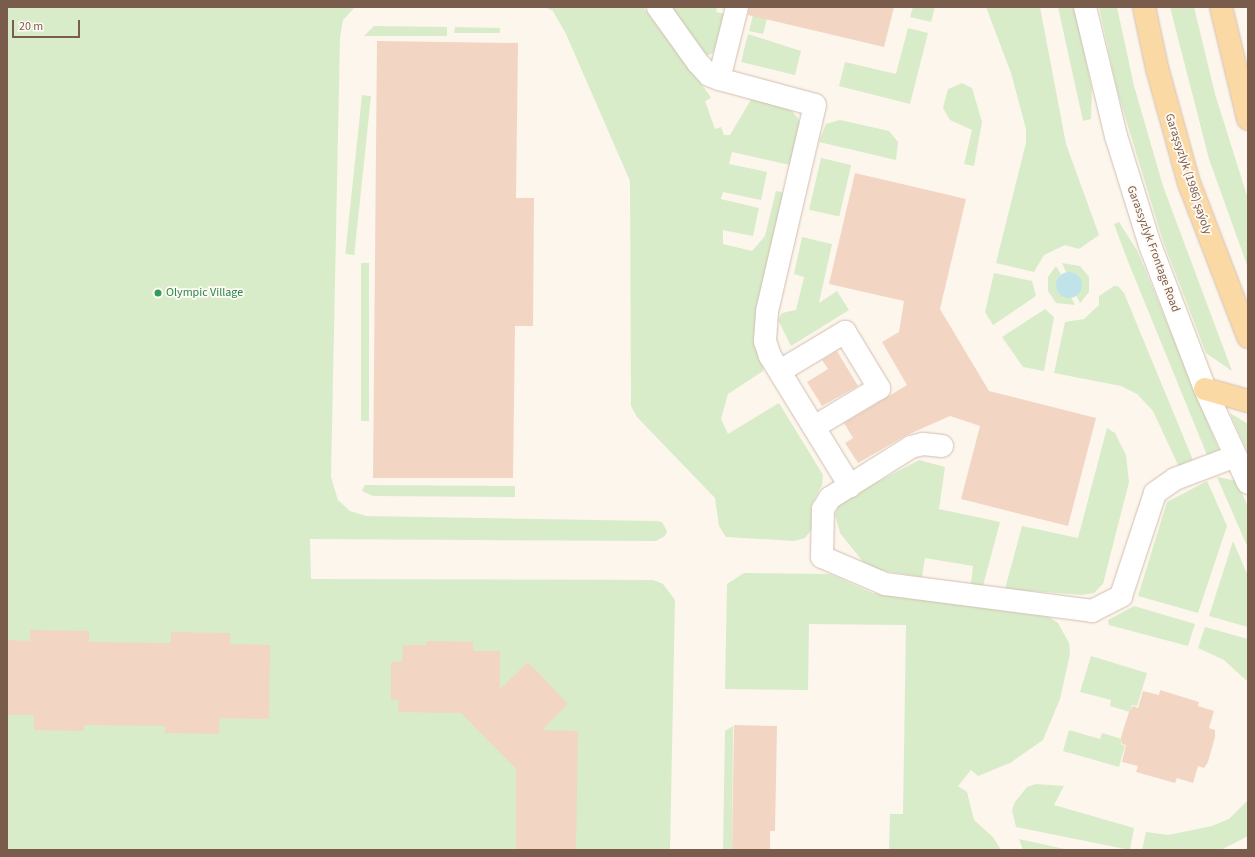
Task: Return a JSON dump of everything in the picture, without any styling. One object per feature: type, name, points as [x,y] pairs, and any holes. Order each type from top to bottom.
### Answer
[{"type":"main road","name":"Garaşsyzlyk (1986) şaýoly","points":[[1144,7],[1156,68],[1189,183],[1248,337]]},
{"type":"main road","points":[[1221,7],[1248,118]]},
{"type":"main road","points":[[1205,389],[1248,400]]},
{"type":"street","points":[[658,7],[702,67],[719,79],[815,105],[764,330],[770,356],[850,486]]},
{"type":"street","points":[[719,79],[737,7]]},
{"type":"street","name":"Garassyzlyk Frontage Road","points":[[1085,7],[1134,197],[1205,389],[1248,483]]},
{"type":"street","points":[[780,371],[845,332],[879,388],[814,427]]},
{"type":"street","points":[[942,446],[922,444],[911,447],[830,498],[823,509],[822,557],[884,584],[1092,610],[1121,596],[1155,493],[1175,479],[1236,456]]},
{"type":"green space","name":"Olympic Village","points":[[7,7],[355,7],[343,20],[340,37],[331,477],[338,500],[350,511],[366,516],[656,521],[662,522],[667,531],[665,536],[656,541],[310,539],[311,579],[653,580],[663,584],[675,600],[670,850],[7,850]]},
{"type":"green space","points":[[545,7],[643,7],[708,93],[711,98],[705,101],[715,129],[721,127],[724,135],[730,135],[752,98],[789,108],[798,118],[801,128],[794,166],[732,152],[729,164],[767,172],[761,200],[723,192],[721,199],[759,208],[753,236],[723,230],[723,244],[752,251],[765,236],[776,191],[787,193],[763,371],[728,394],[721,419],[728,434],[779,403],[823,475],[822,485],[811,506],[812,529],[805,538],[794,541],[726,537],[719,526],[715,498],[637,417],[631,406],[630,181],[566,34],[553,11]]},
{"type":"green space","points":[[669,7],[717,7],[716,12],[725,14],[713,53],[706,56]]},
{"type":"green space","points":[[755,7],[770,7],[763,34],[749,31]]},
{"type":"green space","points":[[913,7],[935,7],[931,22],[910,17]]},
{"type":"green space","points":[[986,7],[1040,7],[1066,144],[1099,235],[1079,249],[1065,245],[1044,255],[1034,272],[996,263],[1026,143],[1026,129],[1011,73]]},
{"type":"green space","points":[[1058,7],[1074,7],[1092,89],[1091,119],[1083,121]]},
{"type":"green space","points":[[1099,7],[1117,7],[1134,86],[1163,186],[1232,371],[1206,353],[1163,241],[1117,90]]},
{"type":"green space","points":[[1170,7],[1194,7],[1215,94],[1248,199],[1248,268],[1209,159]]},
{"type":"green space","points":[[374,26],[447,27],[447,36],[364,36]]},
{"type":"green space","points":[[455,27],[500,28],[500,33],[454,33]]},
{"type":"green space","points":[[908,28],[928,33],[910,104],[839,86],[845,62],[896,74]]},
{"type":"green space","points":[[748,34],[801,51],[795,75],[741,62]]},
{"type":"green space","points":[[962,83],[972,88],[982,122],[974,166],[964,164],[972,130],[950,120],[943,108],[948,89]]},
{"type":"green space","points":[[362,95],[371,96],[354,255],[345,254]]},
{"type":"green space","points":[[840,120],[889,131],[898,142],[896,160],[819,142],[826,124]]},
{"type":"green space","points":[[821,158],[851,165],[839,217],[809,210]]},
{"type":"green space","points":[[1119,222],[1138,252],[1219,450],[1207,455],[1127,259],[1114,224]]},
{"type":"green space","points":[[802,237],[832,244],[819,303],[837,291],[849,310],[791,346],[778,320],[782,313],[796,310],[804,277],[794,274]]},
{"type":"green space","points":[[361,263],[369,263],[369,421],[361,421]]},
{"type":"green space","points":[[1062,263],[1080,266],[1089,277],[1089,292],[1080,303],[1076,295],[1081,288],[1079,278],[1066,272]]},
{"type":"green space","points":[[1056,266],[1061,274],[1058,278],[1060,294],[1071,297],[1075,305],[1056,303],[1048,291],[1048,277]]},
{"type":"green space","points":[[994,273],[1032,281],[1036,296],[993,325],[985,312]]},
{"type":"green space","points":[[1114,286],[1118,286],[1124,293],[1193,460],[1179,467],[1153,411],[1137,394],[1121,386],[1054,373],[1065,322],[1084,319],[1099,305],[1099,296]]},
{"type":"green space","points":[[1045,309],[1054,317],[1044,371],[1023,367],[1002,337]]},
{"type":"green space","points":[[1230,413],[1248,424],[1248,453]]},
{"type":"green space","points":[[1107,428],[1115,433],[1126,455],[1129,482],[1103,584],[1094,593],[1082,595],[1005,589],[1022,526],[1078,538]]},
{"type":"green space","points":[[919,460],[945,467],[939,509],[1000,522],[983,586],[971,584],[973,566],[925,558],[922,577],[868,568],[840,533],[835,515],[840,502]]},
{"type":"green space","points":[[1217,477],[1237,481],[1248,507],[1248,548]]},
{"type":"green space","points":[[1207,481],[1227,526],[1198,613],[1138,596],[1167,502]]},
{"type":"green space","points":[[365,485],[515,486],[515,497],[373,496],[362,491]]},
{"type":"green space","points":[[1233,541],[1248,576],[1248,627],[1209,616]]},
{"type":"green space","points":[[744,573],[830,574],[872,593],[1049,617],[1058,623],[1069,643],[1070,654],[1060,699],[1043,740],[1010,763],[978,776],[971,770],[958,786],[967,792],[974,820],[993,837],[1001,850],[889,850],[890,814],[903,814],[906,625],[809,624],[808,690],[725,689],[727,584]]},
{"type":"green space","points":[[1134,606],[1195,624],[1188,646],[1109,625],[1108,620]]},
{"type":"green space","points":[[1205,627],[1248,639],[1248,682],[1224,660],[1198,648]]},
{"type":"green space","points":[[1091,656],[1147,673],[1137,706],[1132,705],[1130,712],[1110,706],[1111,700],[1080,692]]},
{"type":"green space","points":[[733,726],[732,850],[723,850],[725,731]]},
{"type":"green space","points":[[1069,730],[1100,739],[1102,733],[1122,739],[1121,744],[1125,746],[1119,767],[1063,751]]},
{"type":"green space","points":[[1036,784],[1064,786],[1054,805],[1134,828],[1130,850],[1016,827],[1012,810],[1015,802],[1027,787]]},
{"type":"green space","points":[[1248,800],[1248,836],[1221,850],[1142,850],[1146,832],[1168,835],[1212,826],[1229,819]]},
{"type":"green space","points":[[1019,839],[1069,850],[1023,850]]},
{"type":"water","points":[[1069,272],[1078,276],[1082,285],[1078,294],[1069,298],[1060,294],[1056,285],[1060,276]]},
{"type":"building","points":[[749,7],[894,7],[884,47],[748,15]]},
{"type":"building","points":[[377,41],[518,43],[516,198],[534,198],[533,326],[515,326],[513,478],[373,478]]},
{"type":"building","points":[[855,173],[966,199],[940,309],[989,391],[1096,418],[1068,526],[961,499],[980,426],[950,416],[905,436],[858,463],[845,443],[853,438],[844,423],[907,385],[882,342],[899,332],[904,301],[829,284]]},
{"type":"building","points":[[837,351],[858,386],[822,406],[807,382],[828,369],[822,360]]},
{"type":"building","points":[[30,630],[89,631],[89,642],[171,643],[171,632],[230,633],[230,644],[270,645],[269,719],[220,718],[219,734],[165,733],[165,726],[84,725],[84,731],[34,730],[34,715],[7,715],[7,640],[30,641]]},
{"type":"building","points":[[426,641],[473,642],[473,651],[500,651],[500,689],[528,662],[568,704],[542,730],[578,731],[576,850],[516,850],[516,769],[461,713],[398,712],[399,700],[391,700],[391,662],[402,662],[403,645],[426,645]]},
{"type":"building","points":[[1160,690],[1199,702],[1198,706],[1214,711],[1209,728],[1215,730],[1215,737],[1208,762],[1204,768],[1198,766],[1193,783],[1177,778],[1175,783],[1136,772],[1138,766],[1122,762],[1126,745],[1122,744],[1121,737],[1129,712],[1133,706],[1138,708],[1143,691],[1159,695]]},
{"type":"building","points":[[734,725],[777,726],[775,831],[770,831],[770,850],[732,850]]},
{"type":"place","name":"Olympic Village","points":[[158,293]]}]
